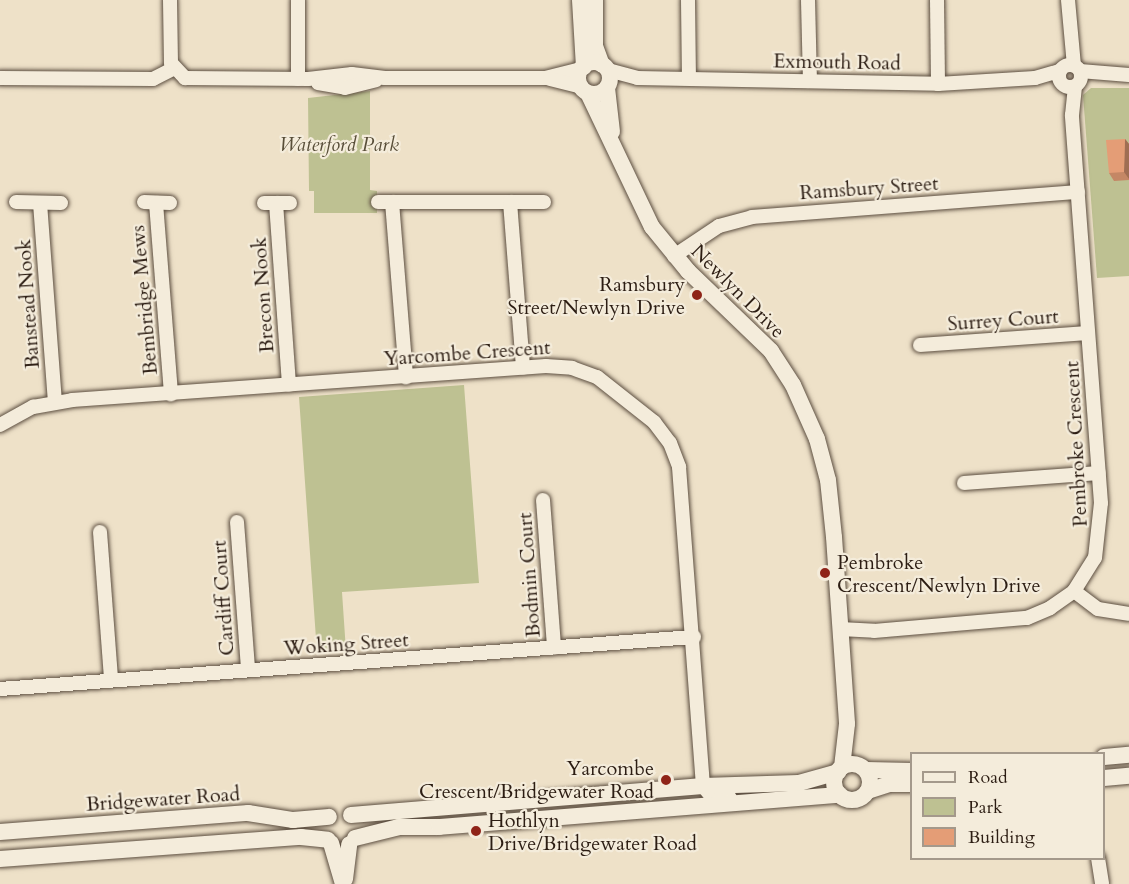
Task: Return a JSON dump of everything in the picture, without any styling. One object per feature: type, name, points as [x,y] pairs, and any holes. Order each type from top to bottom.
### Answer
[{"type":"street","points":[[170,0],[173,69]]},
{"type":"street","points":[[298,0],[303,79]]},
{"type":"street","points":[[580,0],[583,68],[579,78],[585,90]]},
{"type":"street","name":"Newlyn Drive","points":[[595,0],[595,46],[606,77],[613,142]]},
{"type":"street","points":[[688,0],[689,78]]},
{"type":"street","points":[[808,0],[810,81]]},
{"type":"street","points":[[937,0],[938,84]]},
{"type":"street","name":"Pembroke Crescent","points":[[841,634],[1017,620],[1050,608],[1074,591],[1095,558],[1100,541],[1099,473],[1072,115],[1068,0]]},
{"type":"street","points":[[173,69],[192,79],[303,79],[352,74],[385,78],[545,78],[583,68],[592,63],[606,77],[598,94],[545,78]]},
{"type":"street","points":[[0,78],[153,79],[173,69]]},
{"type":"street","name":"Exmouth Road","points":[[606,77],[938,84],[1129,75]]},
{"type":"street","name":"Newlyn Drive","points":[[585,90],[613,142],[639,204],[674,256],[760,338],[789,379],[809,420],[829,489],[847,724],[840,770]]},
{"type":"street","name":"Ramsbury Street","points":[[674,256],[719,226],[752,217],[1078,192]]},
{"type":"street","points":[[16,202],[61,203]]},
{"type":"street","points":[[378,202],[544,202]]},
{"type":"street","points":[[392,202],[406,377]]},
{"type":"street","points":[[510,202],[523,367]]},
{"type":"street","name":"Banstead Nook","points":[[40,203],[55,402]]},
{"type":"street","name":"Bembridge Mews","points":[[156,203],[171,394]]},
{"type":"street","name":"Brecon Nook","points":[[277,203],[289,385]]},
{"type":"street","name":"Surrey Court","points":[[920,345],[1088,333]]},
{"type":"street","name":"Yarcombe Crescent","points":[[0,425],[22,411],[55,402],[523,367],[558,366],[597,377],[646,415],[670,443],[683,483],[703,757],[712,786]]},
{"type":"street","points":[[964,483],[1099,473]]},
{"type":"street","name":"Bodmin Court","points":[[543,500],[554,648]]},
{"type":"street","name":"Cardiff Court","points":[[237,522],[248,670]]},
{"type":"street","points":[[100,532],[111,680]]},
{"type":"street","points":[[1074,591],[1098,609],[1129,614]]},
{"type":"street","name":"Woking Street","points":[[0,689],[694,637]]},
{"type":"street","name":"Newlyn Drive","points":[[847,724],[863,768]]},
{"type":"street","points":[[1105,757],[1129,755]]},
{"type":"street","points":[[863,768],[870,780],[868,791]]},
{"type":"street","points":[[344,884],[324,831],[329,817],[339,812],[351,815],[712,786],[799,783],[840,770],[863,768],[910,771]]},
{"type":"street","points":[[840,770],[835,786],[840,795]]},
{"type":"street","points":[[1105,778],[1129,776]]},
{"type":"street","points":[[0,859],[301,837],[330,842],[352,841],[399,826],[439,827],[840,795],[855,800],[868,791],[889,784],[910,784]]},
{"type":"street","points":[[712,786],[715,798],[751,797],[765,802]]},
{"type":"street","name":"Bridgewater Road","points":[[0,832],[248,813],[293,820],[329,817]]},
{"type":"street","points":[[344,884],[352,841],[358,828],[351,815]]},
{"type":"street","points":[[1098,860],[1102,884]]},
{"type":"green space","points":[[1091,88],[1129,88],[1129,276],[1097,278],[1083,95]]},
{"type":"green space","name":"Waterford Park","points":[[370,91],[370,190],[377,191],[377,213],[314,213],[314,191],[309,191],[308,98]]},
{"type":"green space","points":[[464,385],[479,583],[342,592],[346,651],[317,653],[299,397]]},
{"type":"building","points":[[1125,139],[1124,172],[1109,173],[1106,140]]},
{"type":"place","name":"Ramsbury Street/Newlyn Drive","points":[[697,295]]},
{"type":"place","name":"Pembroke Crescent/Newlyn Drive","points":[[825,573]]},
{"type":"place","name":"Yarcombe Crescent/Bridgewater Road","points":[[666,780]]},
{"type":"place","name":"Hothlyn Drive/Bridgewater Road","points":[[476,831]]}]
